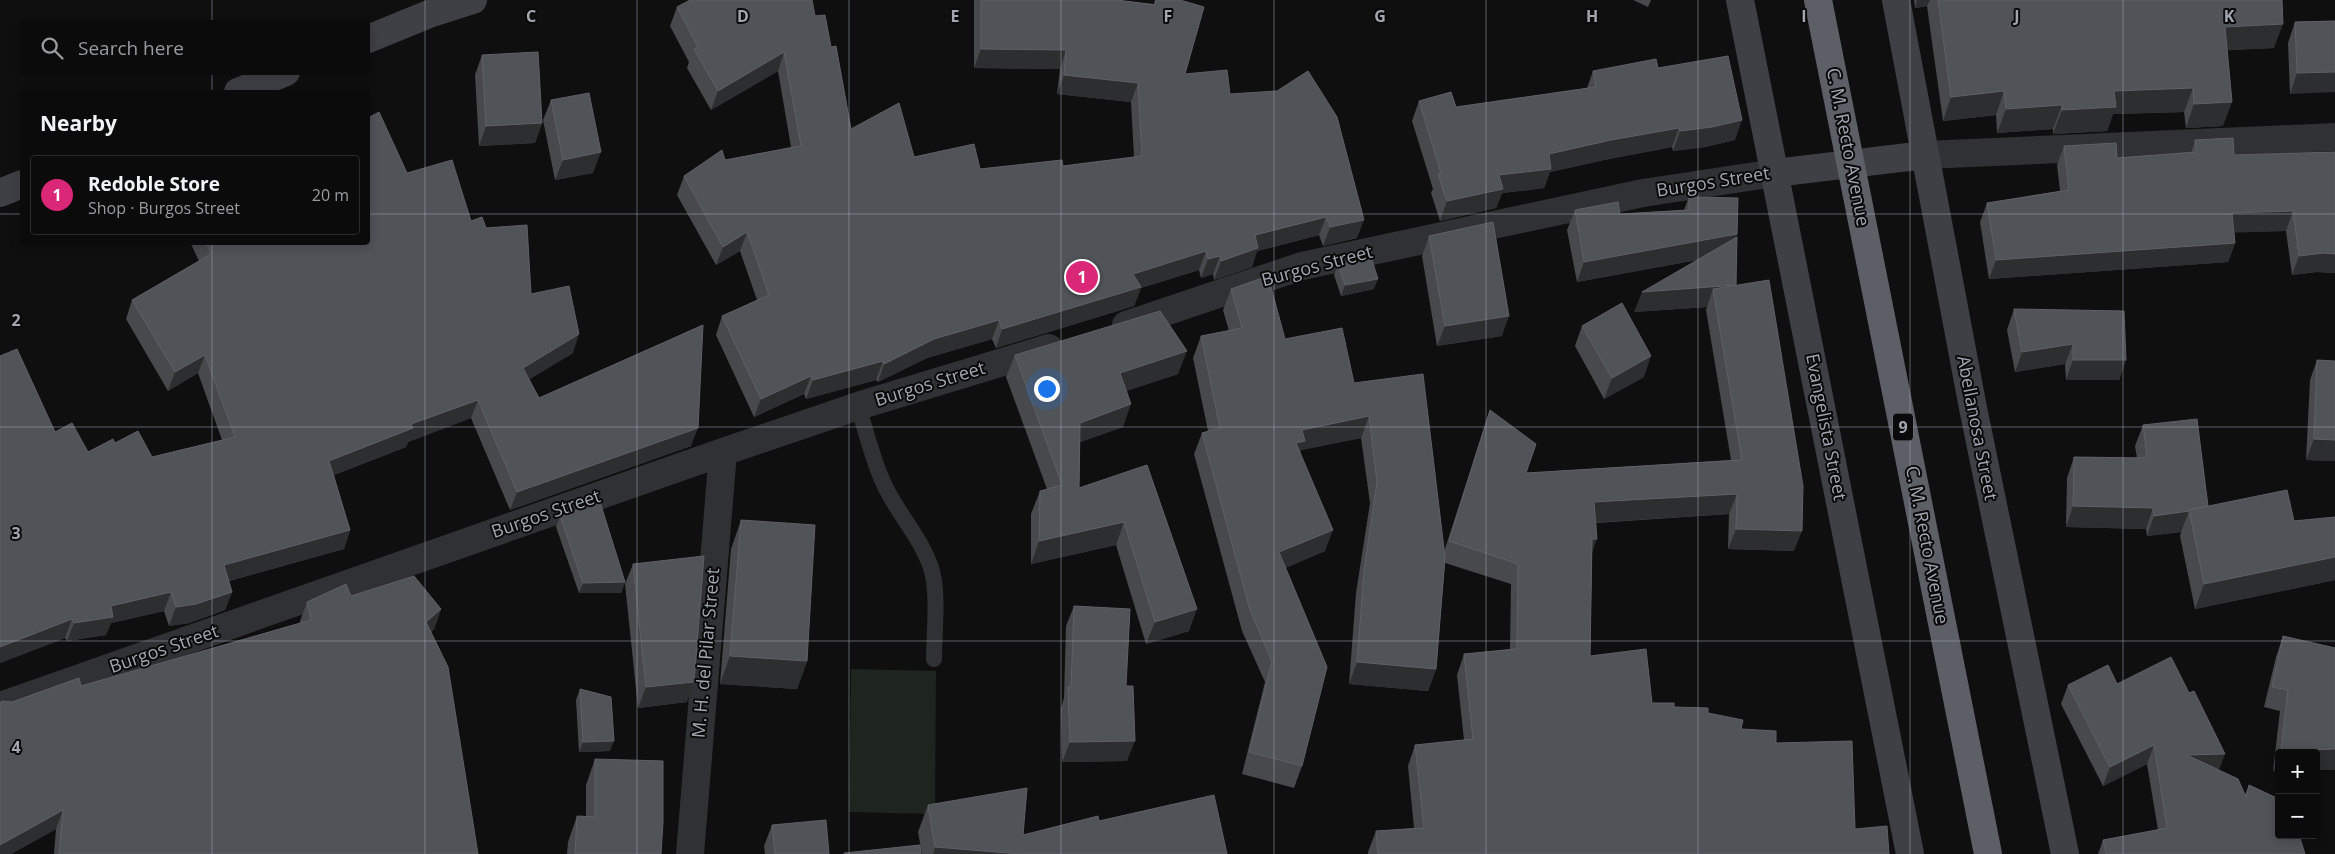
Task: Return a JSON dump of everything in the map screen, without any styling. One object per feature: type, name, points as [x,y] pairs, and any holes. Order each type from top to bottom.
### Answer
[{"type":"highway","name":"C. M. Recto Avenue","points":[[1818,0],[1988,854]]},
{"type":"street","points":[[370,38],[429,14],[473,0]]},
{"type":"street","name":"Evangelista Street","points":[[1740,0],[1776,173],[1910,854]]},
{"type":"street","name":"Abellanosa Street","points":[[1896,0],[1973,408],[2065,854]]},
{"type":"street","points":[[243,90],[279,75]]},
{"type":"street","name":"Burgos Street","points":[[1106,331],[1172,311],[1302,266],[1643,193],[1776,173],[1925,154],[2335,137]]},
{"type":"street","points":[[0,194],[20,185]]},
{"type":"street","name":"Burgos Street","points":[[0,706],[722,452],[858,406],[1077,340]]},
{"type":"street","name":"M. H. del Pilar Street","points":[[690,854],[722,452]]},
{"type":"lane","points":[[858,406],[882,482],[898,511],[919,542],[932,569],[935,605],[934,659]]},
{"type":"shaded area","points":[[851,669],[936,671],[935,814],[849,812]]},
{"type":"building","points":[[690,0],[812,0],[815,16],[825,15],[831,47],[836,46],[851,129],[899,103],[914,157],[974,144],[980,169],[1062,160],[1063,166],[1142,156],[1138,83],[1064,75],[1066,50],[981,49],[981,0],[1117,0],[1155,5],[1156,0],[1180,0],[1204,7],[1185,74],[1227,70],[1230,94],[1277,91],[1308,71],[1337,117],[1364,220],[1330,227],[1326,217],[1255,235],[1258,248],[1221,261],[1220,256],[1208,259],[1206,251],[1133,274],[1141,287],[1002,329],[999,320],[934,339],[884,364],[883,361],[813,380],[811,376],[761,399],[722,316],[769,295],[747,232],[723,247],[684,176],[722,150],[725,160],[801,146],[784,52],[718,91],[694,49],[698,47],[677,7]]},
{"type":"building","points":[[1938,0],[2282,0],[2283,24],[2225,27],[2232,102],[2194,104],[2193,88],[2114,91],[2116,107],[2062,110],[2062,105],[2006,109],[2004,91],[1951,97]]},
{"type":"building","points":[[2335,21],[2335,72],[2297,73],[2295,22]]},
{"type":"building","points":[[538,52],[542,123],[486,126],[482,55]]},
{"type":"building","points":[[1728,56],[1742,120],[1712,127],[1680,131],[1679,128],[1611,140],[1549,154],[1551,169],[1499,175],[1503,189],[1447,201],[1438,174],[1441,173],[1419,101],[1451,92],[1456,107],[1596,87],[1593,71],[1656,59],[1658,68]]},
{"type":"building","points":[[589,93],[601,152],[563,160],[551,100]]},
{"type":"building","points":[[379,112],[407,173],[452,160],[471,221],[482,217],[486,228],[527,225],[531,294],[569,286],[579,334],[523,368],[539,398],[703,325],[698,428],[517,492],[478,400],[411,424],[413,428],[329,461],[350,530],[224,565],[232,592],[196,604],[176,607],[171,592],[111,606],[113,617],[74,623],[72,619],[0,647],[0,356],[17,349],[55,432],[72,423],[88,452],[113,439],[115,443],[138,431],[152,457],[235,437],[205,355],[175,372],[132,300],[211,254],[207,245],[370,245],[370,117]]},
{"type":"building","points":[[2233,138],[2234,155],[2335,152],[2335,254],[2324,253],[2299,256],[2293,211],[2232,213],[2235,243],[1996,260],[1987,203],[2069,190],[2064,146],[2116,143],[2117,158],[2196,152],[2195,140]]},
{"type":"building","points":[[1689,197],[1738,198],[1737,234],[1584,262],[1575,210],[1618,202],[1620,214],[1689,210]]},
{"type":"building","points":[[1493,222],[1509,316],[1445,326],[1429,236]]},
{"type":"building","points":[[1737,237],[1736,285],[1642,292]]},
{"type":"building","points":[[1371,257],[1378,279],[1345,285],[1338,265]]},
{"type":"building","points":[[1268,276],[1285,339],[1342,328],[1354,383],[1423,374],[1445,557],[1436,669],[1357,662],[1364,571],[1377,482],[1369,416],[1302,430],[1305,441],[1296,443],[1333,530],[1279,552],[1327,667],[1302,766],[1249,752],[1272,661],[1250,610],[1202,433],[1220,428],[1201,336],[1242,328],[1231,289]]},
{"type":"building","points":[[1769,280],[1803,486],[1802,531],[1736,529],[1737,494],[1594,502],[1597,539],[1592,539],[1590,656],[1646,649],[1652,703],[1674,703],[1674,707],[1708,708],[1708,713],[1743,720],[1741,729],[1776,731],[1776,743],[1852,741],[1855,829],[1887,826],[1889,854],[1378,854],[1376,831],[1424,828],[1415,745],[1473,739],[1464,654],[1517,649],[1518,564],[1449,541],[1490,410],[1536,444],[1526,473],[1742,460],[1713,289]]},
{"type":"building","points":[[1622,303],[1651,356],[1612,378],[1582,326]]},
{"type":"building","points":[[2014,309],[2124,311],[2126,360],[2073,360],[2073,344],[2022,352]]},
{"type":"building","points":[[1160,311],[1187,351],[1120,373],[1131,404],[1080,423],[1079,488],[1147,465],[1197,609],[1155,622],[1124,522],[1039,541],[1040,491],[1062,485],[1015,355]]},
{"type":"building","points":[[2317,360],[2335,361],[2335,440],[2314,439]]},
{"type":"building","points":[[2197,419],[2208,506],[2154,516],[2153,508],[2073,506],[2074,457],[2147,458],[2143,425]]},
{"type":"building","points":[[2287,490],[2294,521],[2335,517],[2335,557],[2204,584],[2189,510]]},
{"type":"building","points":[[600,502],[625,582],[583,583],[560,516]]},
{"type":"building","points":[[741,520],[815,525],[807,661],[730,656]]},
{"type":"building","points":[[704,556],[694,682],[646,687],[633,564]]},
{"type":"building","points":[[414,576],[441,609],[426,622],[448,667],[478,854],[59,854],[63,810],[0,845],[0,703],[2,701],[12,702],[79,678],[81,686],[311,620],[307,602],[346,584],[351,596]]},
{"type":"building","points":[[1074,606],[1130,609],[1126,686],[1133,686],[1135,741],[1070,742],[1068,687],[1071,687]]},
{"type":"building","points":[[2283,636],[2335,648],[2335,749],[2281,749],[2288,690],[2272,687]]},
{"type":"building","points":[[2171,657],[2189,693],[2194,691],[2225,754],[2187,755],[2238,779],[2246,797],[2249,785],[2275,797],[2275,839],[2300,839],[2305,854],[2106,854],[2103,840],[2167,828],[2154,745],[2110,767],[2068,685],[2108,665],[2117,684]]},
{"type":"building","points":[[580,689],[611,697],[614,741],[583,742]]},
{"type":"building","points":[[595,759],[663,761],[661,854],[575,854],[577,816],[595,817]]},
{"type":"building","points":[[1027,788],[1023,835],[1098,816],[1099,821],[1214,795],[1227,854],[1020,854],[935,847],[928,805]]},
{"type":"building","points":[[826,820],[829,854],[775,854],[772,825]]},
{"type":"building","points":[[920,845],[921,854],[844,854],[844,853]]},
{"type":"place","name":"Redoble Store","points":[[1082,277]]}]
